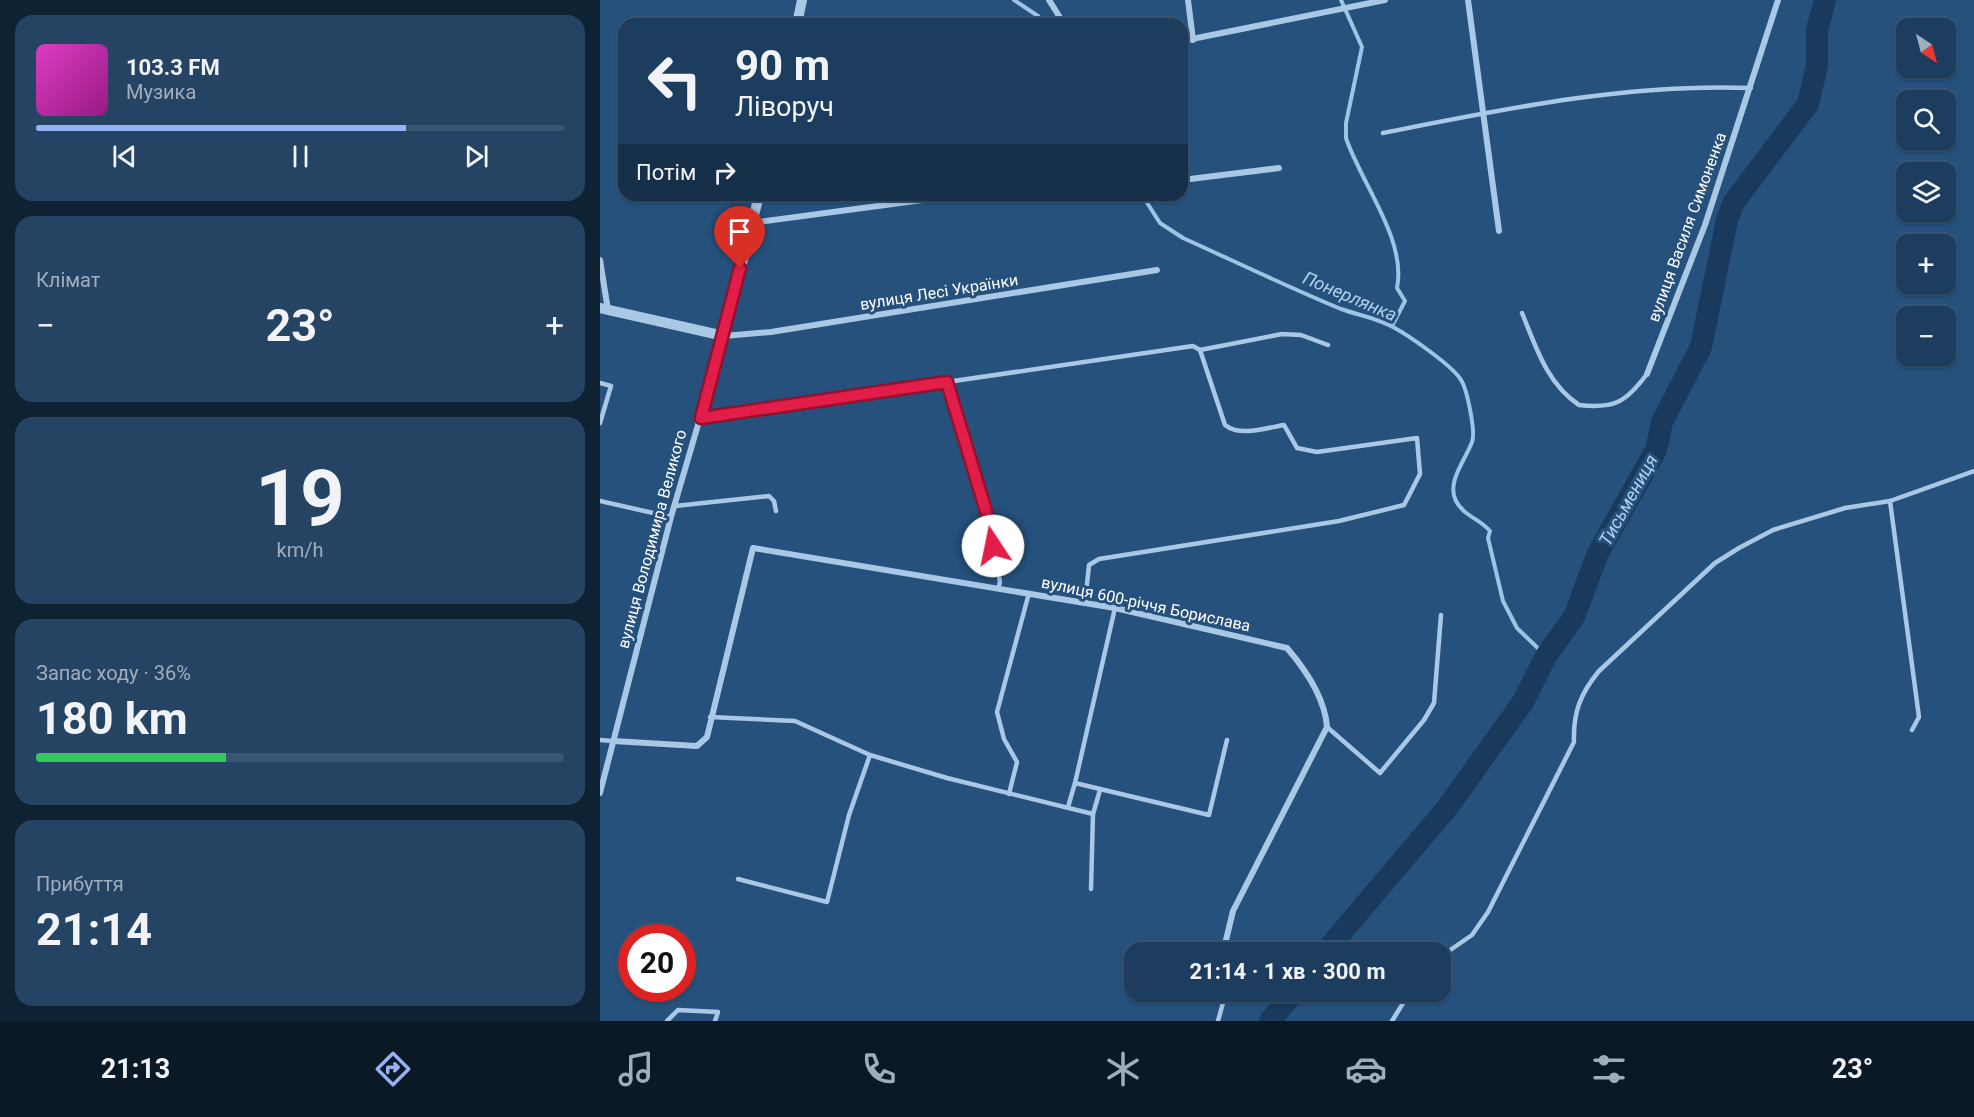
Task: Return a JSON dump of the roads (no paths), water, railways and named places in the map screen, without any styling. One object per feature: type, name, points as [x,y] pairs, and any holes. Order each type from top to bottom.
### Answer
[{"type":"street","points":[[798,18],[802,0]]},
{"type":"street","points":[[1049,0],[1060,18]]},
{"type":"street","points":[[1188,0],[1193,40]]},
{"type":"street","points":[[1188,40],[1384,0]]},
{"type":"street","points":[[1468,0],[1499,231]]},
{"type":"street","name":"вулиця Василя Симоненка","points":[[1647,374],[1705,225],[1778,0]]},
{"type":"street","points":[[1188,179],[1279,168]]},
{"type":"street","name":"вулиця Володимира Великого","points":[[600,793],[672,517],[724,336],[757,201]]},
{"type":"street","points":[[751,223],[915,201]]},
{"type":"street","points":[[600,260],[604,309],[724,336]]},
{"type":"street","name":"вулиця Лесі Українки","points":[[724,336],[782,330],[1157,270]]},
{"type":"street","name":"вулиця 600-річчя Борислава","points":[[613,741],[697,746],[707,737],[710,717],[753,548],[1115,608],[1287,648],[1298,661],[1326,711],[1327,727]]},
{"type":"street","points":[[1226,940],[1233,911],[1327,727]]},
{"type":"lane","points":[[1383,133],[1483,113],[1594,96],[1718,87],[1751,88]]},
{"type":"lane","points":[[1522,313],[1557,386],[1579,405],[1615,405],[1624,400],[1647,374]]},
{"type":"lane","points":[[701,418],[1193,346],[1200,350],[1282,334],[1301,335],[1328,345]]},
{"type":"lane","points":[[1085,603],[1089,565],[1099,559],[1340,521],[1404,505],[1420,474],[1417,438],[1317,452],[1296,448],[1284,425],[1240,431],[1230,429],[1225,425],[1200,350]]},
{"type":"lane","points":[[947,382],[986,511],[1000,582],[998,589]]},
{"type":"lane","points":[[600,383],[611,386],[600,423]]},
{"type":"lane","points":[[1451,949],[1472,935],[1488,912],[1574,742],[1574,714],[1578,702],[1599,671],[1715,563],[1773,530],[1845,508],[1890,501],[1974,471]]},
{"type":"lane","points":[[675,506],[769,496],[774,501],[776,511]]},
{"type":"lane","points":[[600,501],[672,517]]},
{"type":"lane","points":[[1890,501],[1919,717],[1912,730]]},
{"type":"lane","points":[[1010,794],[1017,762],[1004,739],[997,712],[1029,593]]},
{"type":"lane","points":[[1068,807],[1115,608]]},
{"type":"lane","points":[[1327,727],[1380,773],[1424,720],[1434,703],[1441,615]]},
{"type":"lane","points":[[710,717],[795,721],[870,755],[1010,794],[1093,814]]},
{"type":"lane","points":[[600,740],[613,741]]},
{"type":"lane","points":[[1075,783],[1209,815],[1227,741]]},
{"type":"lane","points":[[738,879],[827,902],[849,815],[870,755]]},
{"type":"lane","points":[[1091,889],[1093,814],[1100,790]]},
{"type":"lane","points":[[1218,1021],[1223,1002]]},
{"type":"lane","points":[[1392,1021],[1404,1002]]},
{"type":"lane","points":[[668,1021],[678,1010],[718,1012],[716,1021]]},
{"type":"waterway","name":"Понерлянка","points":[[1014,0],[1039,18]]},
{"type":"waterway","points":[[1341,0],[1362,47],[1346,123],[1346,138],[1389,231],[1398,270],[1397,288],[1405,301],[1392,326]]},
{"type":"waterway","name":"Тисьмениця","points":[[1333,942],[1447,808],[1523,702],[1546,656],[1574,617],[1598,553],[1656,450],[1662,422],[1701,347],[1727,220],[1734,202],[1808,104],[1817,66],[1817,30],[1825,0]]},
{"type":"waterway","name":"Понерлянка","points":[[1146,201],[1160,223],[1183,238],[1341,309],[1387,324],[1430,351],[1456,374],[1461,380],[1468,401],[1473,437],[1455,478],[1453,486],[1456,501],[1463,510],[1490,531],[1488,538],[1503,601],[1517,628],[1546,656]]},
{"type":"waterway","name":"Тисьмениця","points":[[1270,1021],[1286,1002]]}]
